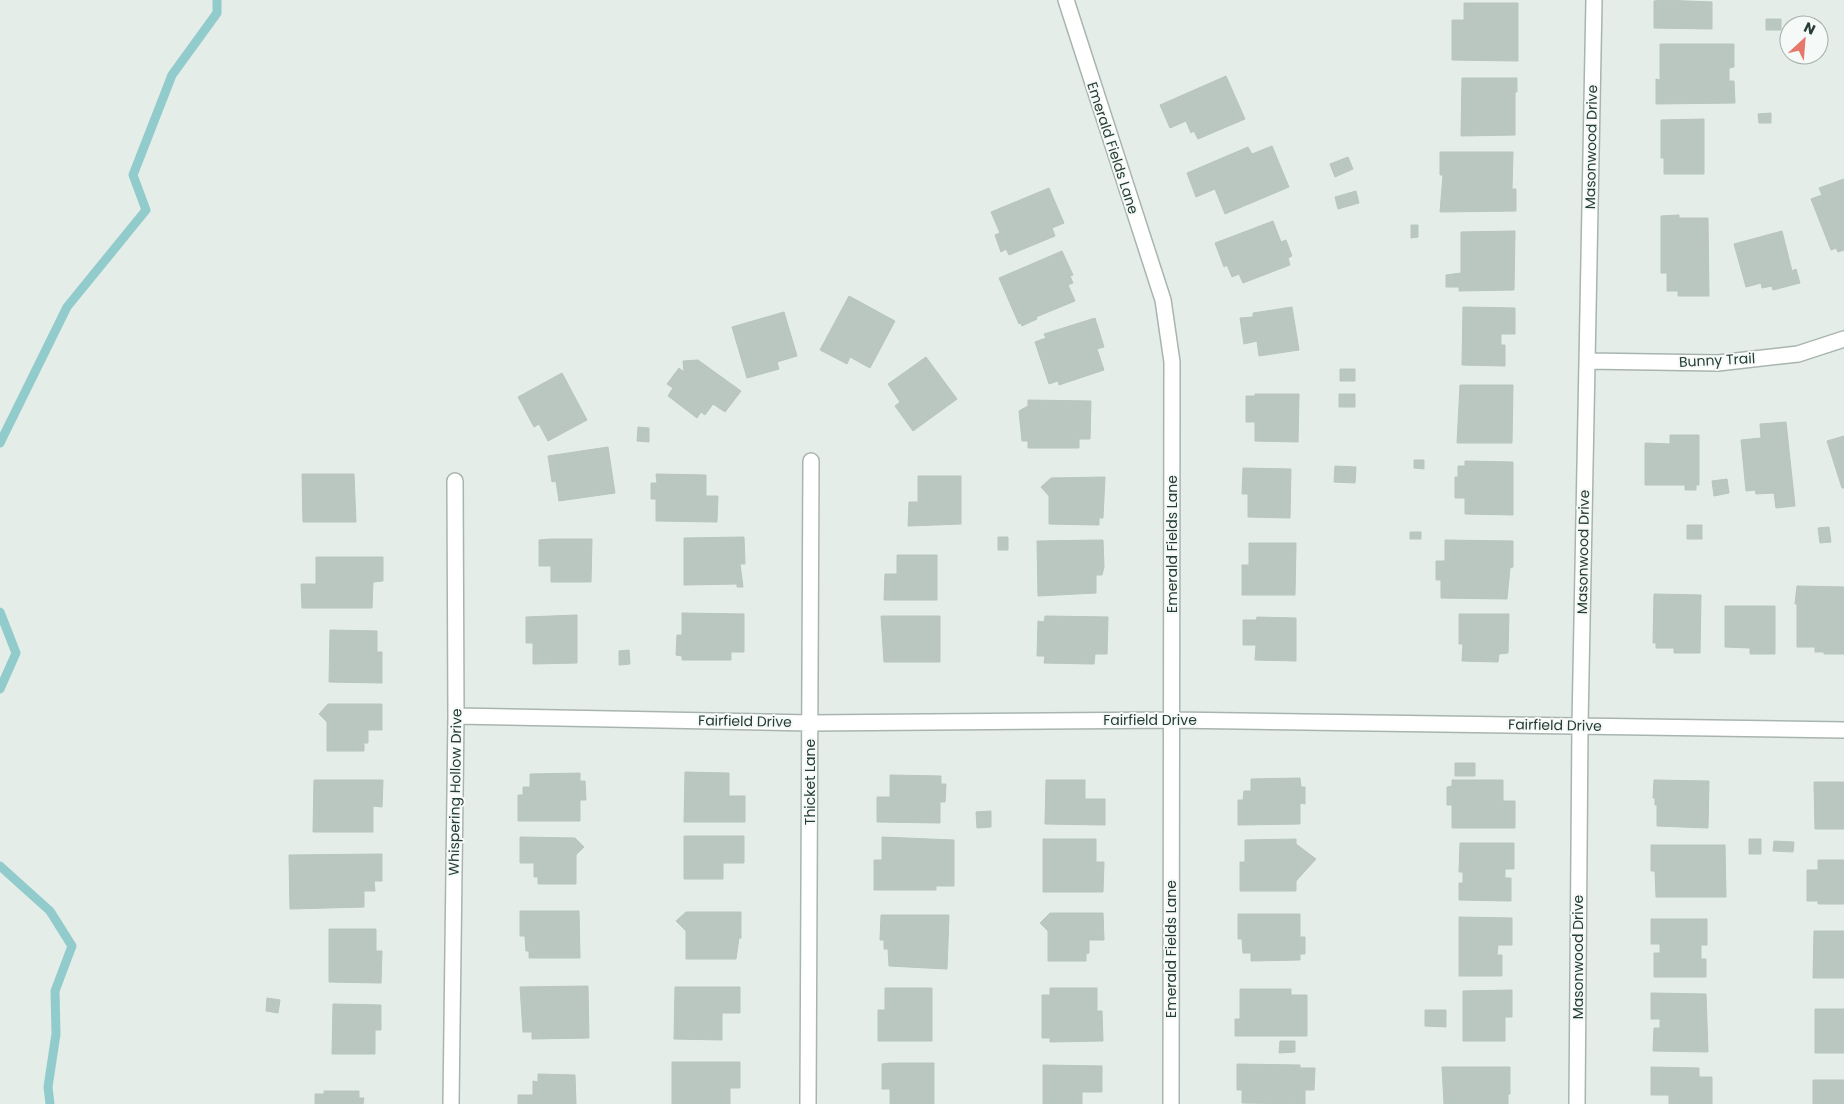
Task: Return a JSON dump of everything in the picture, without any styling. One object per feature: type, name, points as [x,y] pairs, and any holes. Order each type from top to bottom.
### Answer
[{"type":"street","name":"Emerald Fields Lane","points":[[1066,0],[1163,300],[1172,362],[1170,1104]]},
{"type":"street","name":"Masonwood Drive","points":[[1577,1104],[1580,725],[1594,0]]},
{"type":"street","name":"Bunny Trail","points":[[1587,361],[1718,362],[1798,354],[1844,339]]},
{"type":"street","name":"Thicket Lane","points":[[808,1104],[811,461]]},
{"type":"street","name":"Whispering Hollow Drive","points":[[451,1104],[456,716],[455,481]]},
{"type":"street","name":"Fairfield Drive","points":[[456,716],[810,722],[1172,720],[1844,730]]},
{"type":"building","points":[[1654,1],[1712,2],[1712,29],[1654,28]]},
{"type":"building","points":[[1464,3],[1518,3],[1518,61],[1452,60],[1452,20],[1464,20]]},
{"type":"building","points":[[1766,19],[1779,19],[1779,30],[1766,30]]},
{"type":"building","points":[[1660,44],[1734,44],[1734,67],[1729,68],[1729,81],[1734,81],[1735,103],[1656,104],[1656,79],[1660,80]]},
{"type":"building","points":[[1226,76],[1245,119],[1198,139],[1194,131],[1191,133],[1186,121],[1170,128],[1160,105]]},
{"type":"building","points":[[1462,78],[1517,78],[1517,92],[1515,92],[1515,135],[1461,136]]},
{"type":"building","points":[[1771,113],[1771,123],[1759,123],[1758,114]]},
{"type":"building","points":[[1704,119],[1704,174],[1664,174],[1664,158],[1661,158],[1661,120]]},
{"type":"building","points":[[1272,146],[1289,187],[1225,214],[1215,189],[1196,197],[1187,173],[1248,147],[1252,154]]},
{"type":"building","points":[[1440,152],[1513,152],[1512,189],[1516,189],[1516,211],[1440,212],[1443,175],[1440,175]]},
{"type":"building","points":[[1348,157],[1353,169],[1335,177],[1330,164]]},
{"type":"building","points":[[1844,179],[1844,250],[1838,252],[1836,248],[1831,250],[1811,199],[1822,195],[1819,188]]},
{"type":"building","points":[[1049,188],[1064,223],[1052,228],[1055,236],[1009,255],[1006,249],[1001,252],[995,235],[1000,233],[991,212]]},
{"type":"building","points":[[1356,191],[1359,203],[1338,209],[1335,197]]},
{"type":"building","points":[[1679,215],[1679,218],[1708,218],[1709,296],[1678,296],[1678,291],[1667,291],[1667,273],[1661,273],[1661,216]]},
{"type":"building","points":[[1273,221],[1281,242],[1286,240],[1292,256],[1288,258],[1290,265],[1243,283],[1239,274],[1232,277],[1227,265],[1224,267],[1215,243]]},
{"type":"building","points":[[1411,225],[1418,225],[1418,237],[1411,238]]},
{"type":"building","points":[[1515,231],[1514,290],[1459,291],[1459,287],[1446,287],[1446,275],[1461,273],[1461,232]]},
{"type":"building","points":[[1782,231],[1792,271],[1796,269],[1800,283],[1773,290],[1772,286],[1762,288],[1761,283],[1746,287],[1734,244]]},
{"type":"building","points":[[1062,251],[1073,275],[1070,276],[1073,283],[1068,285],[1075,301],[1036,317],[1037,319],[1022,326],[1021,323],[1019,324],[999,278]]},
{"type":"building","points":[[849,296],[895,321],[870,368],[850,357],[847,364],[820,350]]},
{"type":"building","points":[[1292,307],[1299,350],[1259,356],[1257,341],[1244,344],[1240,318],[1253,317],[1253,313]]},
{"type":"building","points":[[1463,307],[1515,308],[1515,334],[1501,334],[1501,345],[1505,345],[1505,366],[1462,365]]},
{"type":"building","points":[[784,312],[797,356],[777,362],[779,369],[747,378],[732,327]]},
{"type":"building","points":[[1095,318],[1104,347],[1097,349],[1104,370],[1059,385],[1058,381],[1049,384],[1035,342],[1046,338],[1044,334]]},
{"type":"building","points":[[926,357],[957,399],[913,431],[895,406],[900,402],[888,384]]},
{"type":"building","points":[[698,360],[741,391],[725,412],[713,404],[705,415],[701,412],[697,418],[668,396],[673,388],[667,384],[679,368],[684,372],[683,361]]},
{"type":"building","points":[[1340,369],[1355,369],[1355,381],[1340,381]]},
{"type":"building","points":[[562,373],[587,420],[548,441],[539,424],[534,427],[518,397]]},
{"type":"building","points":[[1460,385],[1513,385],[1512,443],[1457,443]]},
{"type":"building","points":[[1255,394],[1299,394],[1298,442],[1255,441],[1255,422],[1246,422],[1246,396],[1255,396]]},
{"type":"building","points":[[1339,394],[1355,394],[1355,407],[1339,407]]},
{"type":"building","points":[[1028,400],[1091,401],[1090,439],[1079,439],[1079,448],[1028,448],[1028,441],[1022,441],[1019,411],[1028,406]]},
{"type":"building","points":[[1786,422],[1795,506],[1776,508],[1774,493],[1756,494],[1755,490],[1746,491],[1741,440],[1761,438],[1760,424]]},
{"type":"building","points":[[638,427],[649,428],[649,442],[637,441]]},
{"type":"building","points":[[1670,435],[1699,435],[1699,485],[1696,485],[1696,490],[1685,490],[1685,485],[1645,485],[1645,443],[1670,444]]},
{"type":"building","points":[[1844,436],[1844,488],[1842,488],[1827,441]]},
{"type":"building","points":[[608,447],[615,493],[559,501],[556,481],[552,482],[548,456]]},
{"type":"building","points":[[1414,460],[1424,460],[1424,469],[1414,468]]},
{"type":"building","points":[[1465,461],[1513,462],[1513,515],[1465,514],[1465,498],[1455,498],[1455,477],[1458,477],[1458,466],[1465,466]]},
{"type":"building","points":[[1335,466],[1356,467],[1355,483],[1334,482]]},
{"type":"building","points":[[1243,468],[1291,469],[1290,518],[1248,517],[1248,494],[1242,494]]},
{"type":"building","points":[[302,474],[354,474],[356,522],[303,522]]},
{"type":"building","points":[[656,474],[706,475],[706,496],[718,496],[717,522],[656,521],[656,499],[651,499],[651,483],[657,483]]},
{"type":"building","points":[[918,476],[961,476],[961,524],[908,526],[909,502],[918,502]]},
{"type":"building","points":[[1105,477],[1103,518],[1099,518],[1099,525],[1049,524],[1049,496],[1041,487],[1051,478]]},
{"type":"building","points":[[1727,479],[1729,493],[1714,496],[1712,481]]},
{"type":"building","points":[[1687,525],[1702,525],[1702,539],[1687,539]]},
{"type":"building","points":[[1829,527],[1831,542],[1820,543],[1818,528]]},
{"type":"building","points":[[1410,532],[1421,532],[1421,539],[1410,539]]},
{"type":"building","points":[[744,537],[745,564],[740,564],[743,587],[737,587],[737,584],[684,585],[684,538]]},
{"type":"building","points":[[998,537],[1008,537],[1008,550],[998,550]]},
{"type":"building","points":[[592,539],[591,582],[551,582],[551,566],[539,566],[539,540]]},
{"type":"building","points":[[1103,540],[1104,567],[1102,575],[1096,575],[1096,593],[1038,596],[1037,541]]},
{"type":"building","points":[[1445,540],[1513,541],[1513,567],[1510,568],[1507,599],[1441,598],[1441,580],[1436,580],[1436,561],[1445,561]]},
{"type":"building","points":[[1249,543],[1296,543],[1295,595],[1242,595],[1242,565],[1249,565]]},
{"type":"building","points":[[897,555],[937,555],[937,600],[884,600],[885,574],[897,574]]},
{"type":"building","points":[[316,557],[383,557],[383,581],[373,582],[372,608],[302,608],[301,584],[316,584]]},
{"type":"building","points":[[1797,586],[1844,587],[1844,654],[1824,654],[1824,652],[1815,652],[1815,647],[1797,647],[1797,604],[1795,604]]},
{"type":"building","points":[[1654,594],[1701,595],[1700,653],[1674,653],[1674,648],[1656,648],[1656,643],[1653,643]]},
{"type":"building","points":[[1725,606],[1775,606],[1775,654],[1750,654],[1750,648],[1725,647]]},
{"type":"building","points":[[682,613],[744,614],[744,652],[731,652],[731,660],[682,660],[682,656],[676,655],[677,635],[682,635]]},
{"type":"building","points":[[1459,614],[1509,614],[1508,653],[1499,654],[1498,662],[1462,661],[1463,644],[1459,644]]},
{"type":"building","points":[[577,615],[577,663],[533,664],[533,643],[526,643],[526,617]]},
{"type":"building","points":[[881,616],[940,616],[940,662],[884,662]]},
{"type":"building","points":[[1045,616],[1108,617],[1107,654],[1095,654],[1094,664],[1044,663],[1045,656],[1037,656],[1038,621],[1044,622]]},
{"type":"building","points":[[1257,617],[1296,618],[1296,661],[1255,660],[1256,645],[1243,645],[1243,620],[1256,620]]},
{"type":"building","points":[[330,630],[377,631],[377,652],[382,652],[382,683],[329,682]]},
{"type":"building","points":[[629,650],[630,664],[619,665],[619,651]]},
{"type":"building","points":[[328,704],[382,704],[382,730],[368,730],[368,743],[364,743],[364,751],[327,751],[327,722],[319,714]]},
{"type":"building","points":[[1455,763],[1475,763],[1475,776],[1455,776]]},
{"type":"building","points":[[685,772],[729,773],[729,796],[745,796],[745,822],[684,822]]},
{"type":"building","points":[[580,773],[580,781],[585,781],[586,800],[580,800],[580,821],[518,821],[518,795],[523,795],[523,787],[530,787],[530,774]]},
{"type":"building","points":[[890,775],[941,776],[941,784],[946,784],[945,802],[940,802],[940,823],[877,822],[877,797],[890,797]]},
{"type":"building","points":[[1300,778],[1301,787],[1305,787],[1305,804],[1300,803],[1300,824],[1238,825],[1238,800],[1243,800],[1244,791],[1251,791],[1251,779]]},
{"type":"building","points":[[314,780],[383,780],[382,807],[373,806],[373,832],[313,832]]},
{"type":"building","points":[[1046,780],[1085,780],[1085,799],[1105,799],[1105,825],[1045,824]]},
{"type":"building","points":[[1452,780],[1503,780],[1503,801],[1515,801],[1515,828],[1452,828],[1452,805],[1447,805],[1447,787],[1452,786]]},
{"type":"building","points":[[1654,780],[1709,781],[1708,828],[1657,826],[1657,805],[1655,805],[1655,798],[1653,798]]},
{"type":"building","points":[[1814,782],[1844,782],[1844,829],[1815,829]]},
{"type":"building","points":[[991,811],[991,827],[977,828],[976,812]]},
{"type":"building","points":[[684,836],[744,836],[744,863],[723,863],[723,879],[684,879]]},
{"type":"building","points":[[520,837],[575,838],[584,847],[576,855],[576,884],[538,884],[538,877],[534,877],[534,863],[520,863]]},
{"type":"building","points":[[882,837],[954,840],[954,886],[936,886],[936,890],[874,890],[874,860],[882,860]]},
{"type":"building","points":[[1043,839],[1096,839],[1096,862],[1104,862],[1103,892],[1043,892]]},
{"type":"building","points":[[1296,839],[1296,844],[1316,859],[1296,881],[1296,891],[1240,891],[1240,862],[1245,862],[1245,840]]},
{"type":"building","points":[[1749,839],[1761,839],[1761,854],[1749,854]]},
{"type":"building","points":[[1774,841],[1794,842],[1793,852],[1773,851]]},
{"type":"building","points":[[1460,843],[1514,843],[1514,869],[1505,869],[1505,878],[1511,878],[1511,901],[1459,900],[1459,883],[1463,883],[1463,872],[1459,872]]},
{"type":"building","points":[[1651,845],[1725,845],[1726,897],[1656,897],[1655,871],[1651,871]]},
{"type":"building","points":[[382,854],[382,881],[374,881],[375,891],[364,891],[364,907],[290,909],[289,855]]},
{"type":"building","points":[[1818,860],[1844,860],[1844,904],[1818,904],[1818,901],[1807,901],[1807,870],[1818,870]]},
{"type":"building","points":[[520,911],[579,911],[580,958],[529,958],[529,951],[526,951],[525,936],[520,936]]},
{"type":"building","points":[[686,912],[741,912],[741,938],[739,938],[736,959],[686,959],[686,931],[676,921]]},
{"type":"building","points":[[1050,913],[1103,913],[1104,940],[1089,940],[1089,953],[1086,954],[1086,961],[1048,961],[1048,931],[1040,923]]},
{"type":"building","points":[[1238,914],[1300,914],[1300,937],[1305,937],[1305,954],[1300,954],[1300,960],[1251,961],[1251,953],[1243,953],[1242,939],[1238,939]]},
{"type":"building","points":[[881,915],[949,915],[947,969],[889,966],[888,949],[884,949],[884,940],[880,940]]},
{"type":"building","points":[[1459,917],[1512,918],[1512,945],[1498,945],[1497,955],[1502,955],[1502,976],[1459,976]]},
{"type":"building","points":[[1651,919],[1707,919],[1707,945],[1701,945],[1701,959],[1706,959],[1706,977],[1654,977],[1654,953],[1660,953],[1660,944],[1651,944]]},
{"type":"building","points":[[329,929],[376,929],[376,951],[382,951],[381,983],[329,982]]},
{"type":"building","points":[[1814,931],[1844,931],[1844,978],[1813,978]]},
{"type":"building","points":[[588,986],[589,1038],[532,1039],[532,1032],[523,1032],[520,987]]},
{"type":"building","points":[[675,987],[740,987],[740,1013],[722,1013],[722,1040],[674,1039]]},
{"type":"building","points":[[885,988],[932,988],[932,1041],[878,1041],[878,1010],[885,1010]]},
{"type":"building","points":[[1050,988],[1097,988],[1097,1011],[1102,1011],[1103,1041],[1050,1042],[1050,1038],[1042,1038],[1042,995],[1050,995]]},
{"type":"building","points":[[1240,989],[1291,989],[1291,995],[1307,995],[1307,1036],[1235,1036],[1235,1019],[1240,1019]]},
{"type":"building","points":[[1512,990],[1512,1017],[1505,1017],[1505,1041],[1463,1041],[1463,991]]},
{"type":"building","points":[[1651,993],[1706,994],[1708,1052],[1653,1051],[1654,1028],[1660,1028],[1660,1019],[1651,1019]]},
{"type":"building","points":[[267,998],[280,1000],[278,1013],[266,1011]]},
{"type":"building","points":[[333,1004],[381,1005],[381,1030],[375,1030],[375,1054],[332,1054]]},
{"type":"building","points":[[1815,1009],[1844,1009],[1844,1053],[1815,1053]]},
{"type":"building","points":[[1425,1010],[1446,1010],[1446,1027],[1425,1026]]},
{"type":"building","points":[[1280,1041],[1295,1041],[1295,1052],[1279,1053]]},
{"type":"building","points":[[672,1062],[740,1062],[740,1088],[730,1088],[730,1104],[672,1104]]},
{"type":"building","points":[[934,1063],[934,1104],[890,1104],[890,1089],[882,1089],[882,1064]]},
{"type":"building","points":[[1237,1064],[1300,1065],[1300,1068],[1315,1068],[1314,1090],[1305,1090],[1305,1104],[1242,1103],[1242,1090],[1237,1090]]},
{"type":"building","points":[[1043,1065],[1102,1066],[1102,1092],[1082,1092],[1082,1104],[1043,1104]]},
{"type":"building","points":[[1442,1067],[1510,1067],[1508,1104],[1444,1104]]},
{"type":"building","points":[[1651,1067],[1699,1068],[1699,1077],[1712,1077],[1712,1104],[1669,1104],[1669,1095],[1651,1095]]},
{"type":"building","points":[[538,1074],[575,1075],[576,1104],[518,1104],[518,1095],[533,1095],[533,1081],[538,1082]]},
{"type":"building","points":[[1813,1080],[1844,1080],[1844,1104],[1813,1104]]},
{"type":"building","points":[[324,1091],[359,1091],[359,1098],[364,1098],[363,1104],[315,1104],[315,1094],[324,1094]]},
{"type":"waterway","points":[[0,443],[67,307],[146,210],[133,175],[172,75],[217,13],[217,0]]},
{"type":"waterway","points":[[0,612],[16,653],[0,689]]},
{"type":"waterway","points":[[0,866],[50,911],[72,946],[55,991],[56,1034],[48,1087],[50,1104]]}]
